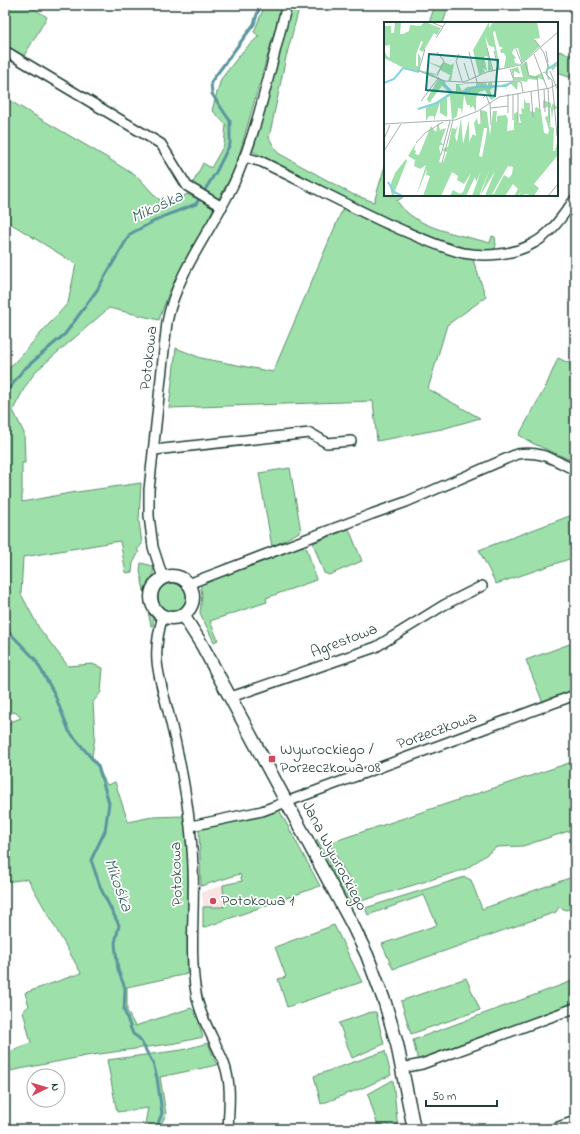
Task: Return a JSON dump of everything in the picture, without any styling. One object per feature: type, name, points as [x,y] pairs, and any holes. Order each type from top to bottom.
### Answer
[{"type":"street","name":"Potokowa","points":[[163,578],[150,530],[149,490],[167,322],[171,303],[185,271],[222,207],[244,157],[260,105],[287,5]]},
{"type":"street","points":[[5,51],[161,144],[187,186],[222,207]]},
{"type":"street","points":[[244,157],[262,162],[366,214],[419,238],[440,246],[474,254],[504,253],[518,250],[534,243],[548,233],[575,199]]},
{"type":"street","points":[[154,450],[310,433],[327,443],[351,440]]},
{"type":"street","points":[[188,584],[194,580],[406,502],[517,454],[530,452],[544,455],[575,470]]},
{"type":"street","points":[[177,577],[188,584],[193,597],[192,604],[183,615],[173,618],[163,616],[154,610],[151,594],[155,584],[163,578],[177,577]]},
{"type":"street","name":"Agrestowa","points":[[231,697],[376,647],[444,606],[482,586]]},
{"type":"street","name":"Jana Wywrockiego","points":[[183,615],[231,697],[367,955],[385,1003],[402,1068],[414,1129]]},
{"type":"street","name":"Potokowa","points":[[163,616],[156,640],[157,668],[185,788],[191,826],[196,995],[200,1009],[224,1064],[230,1087],[228,1129]]},
{"type":"street","name":"Porzeczkowa","points":[[191,826],[262,811],[575,695]]},
{"type":"street","points":[[402,1068],[422,1064],[575,1008]]},
{"type":"street","points":[[553,1129],[575,1121]]},
{"type":"shaded area","points":[[223,885],[224,907],[203,907],[202,892]]},
{"type":"green space","points":[[5,5],[28,5],[47,17],[24,56],[5,45]]},
{"type":"green space","points":[[265,5],[282,5],[235,169],[218,200],[191,187],[203,163],[211,168],[224,145],[226,125],[212,110],[221,79],[243,51],[259,36],[254,32]]},
{"type":"green space","points":[[290,5],[300,5],[286,57],[269,138],[278,153],[352,194],[374,202],[384,169],[384,196],[403,196],[397,201],[405,210],[415,218],[439,229],[490,243],[492,236],[495,237],[496,245],[494,251],[470,250],[434,239],[381,216],[250,150]]},
{"type":"green space","points":[[435,5],[449,5],[443,22],[429,22]]},
{"type":"green space","points":[[559,51],[575,57],[575,68],[572,78],[558,73]]},
{"type":"green space","points":[[5,98],[139,178],[158,199],[175,201],[187,194],[214,207],[196,245],[169,292],[159,320],[109,308],[36,371],[25,387],[13,410],[24,433],[25,463],[22,463],[22,502],[70,493],[141,483],[139,521],[142,544],[137,550],[139,552],[133,563],[132,572],[126,573],[120,541],[23,557],[21,594],[39,628],[68,666],[92,664],[103,668],[101,692],[93,702],[95,737],[92,756],[107,785],[115,782],[128,822],[152,817],[184,816],[188,861],[187,974],[127,987],[127,1011],[135,1026],[191,1008],[201,1018],[199,1024],[203,1037],[176,1043],[86,1056],[5,1072],[5,1054],[31,1043],[23,1011],[29,1006],[25,993],[81,973],[28,879],[5,882],[5,754],[9,752],[5,742],[5,724],[21,718],[15,712],[5,715],[5,373],[68,303],[76,264],[5,220]]},
{"type":"green space","points":[[343,208],[347,208],[423,243],[472,257],[486,297],[447,325],[428,389],[480,418],[442,429],[377,441],[373,401],[169,408],[176,348],[201,358],[273,372]]},
{"type":"green space","points":[[558,358],[575,366],[575,462],[532,443],[519,435],[546,386]]},
{"type":"green space","points":[[290,468],[301,531],[272,547],[259,473]]},
{"type":"green space","points":[[575,514],[575,557],[496,584],[479,550]]},
{"type":"green space","points":[[349,529],[362,561],[329,575],[324,573],[313,543]]},
{"type":"green space","points":[[302,546],[307,549],[316,580],[266,598],[267,602],[210,621],[218,640],[214,642],[200,613],[202,595],[200,583],[254,565]]},
{"type":"green space","points":[[141,563],[153,566],[148,598],[153,618],[153,626],[151,626],[140,571]]},
{"type":"green space","points":[[172,583],[182,587],[186,597],[182,607],[172,611],[162,607],[158,597],[162,587]]},
{"type":"green space","points":[[575,642],[575,692],[543,703],[526,660]]},
{"type":"green space","points":[[575,761],[575,829],[523,846],[497,847],[466,869],[361,901],[329,843]]},
{"type":"green space","points":[[278,808],[320,886],[203,928],[203,907],[224,907],[223,885],[242,881],[240,874],[201,886],[199,827]]},
{"type":"green space","points":[[317,839],[353,906],[348,905],[315,844]]},
{"type":"green space","points":[[575,876],[575,907],[566,910],[559,907],[556,912],[393,969],[382,944],[437,925],[424,895],[368,915],[365,908],[465,877],[471,880],[482,909]]},
{"type":"green space","points":[[334,925],[362,982],[287,1007],[278,979],[286,977],[275,947]]},
{"type":"green space","points":[[466,978],[480,1010],[411,1034],[401,1001]]},
{"type":"green space","points":[[575,980],[575,1004],[418,1061],[413,1040]]},
{"type":"green space","points":[[371,1012],[376,1012],[384,1044],[352,1058],[339,1023]]},
{"type":"green space","points":[[208,1043],[217,1065],[160,1077],[166,1114],[159,1129],[144,1129],[148,1108],[117,1112],[107,1060],[182,1050]]},
{"type":"green space","points":[[385,1051],[391,1075],[321,1104],[314,1076]]},
{"type":"green space","points":[[393,1080],[398,1129],[389,1129],[388,1124],[378,1127],[368,1094]]},
{"type":"waterway","name":"Mikośka","points":[[5,395],[22,371],[65,334],[97,290],[130,234],[162,217],[196,204],[216,172],[230,144],[230,121],[212,94],[211,82],[254,24],[260,5]]},
{"type":"waterway","name":"Mikośka","points":[[5,624],[9,632],[35,659],[54,693],[69,731],[98,766],[109,803],[105,831],[91,860],[101,889],[119,925],[115,943],[118,970],[125,988],[124,1010],[133,1034],[139,1038],[153,1063],[157,1078],[162,1113],[156,1129]]},
{"type":"place","name":"Wywrockiego / Porzeczkowa 08","points":[[272,759]]},
{"type":"place","name":"Potokowa 1","points":[[213,901]]}]
